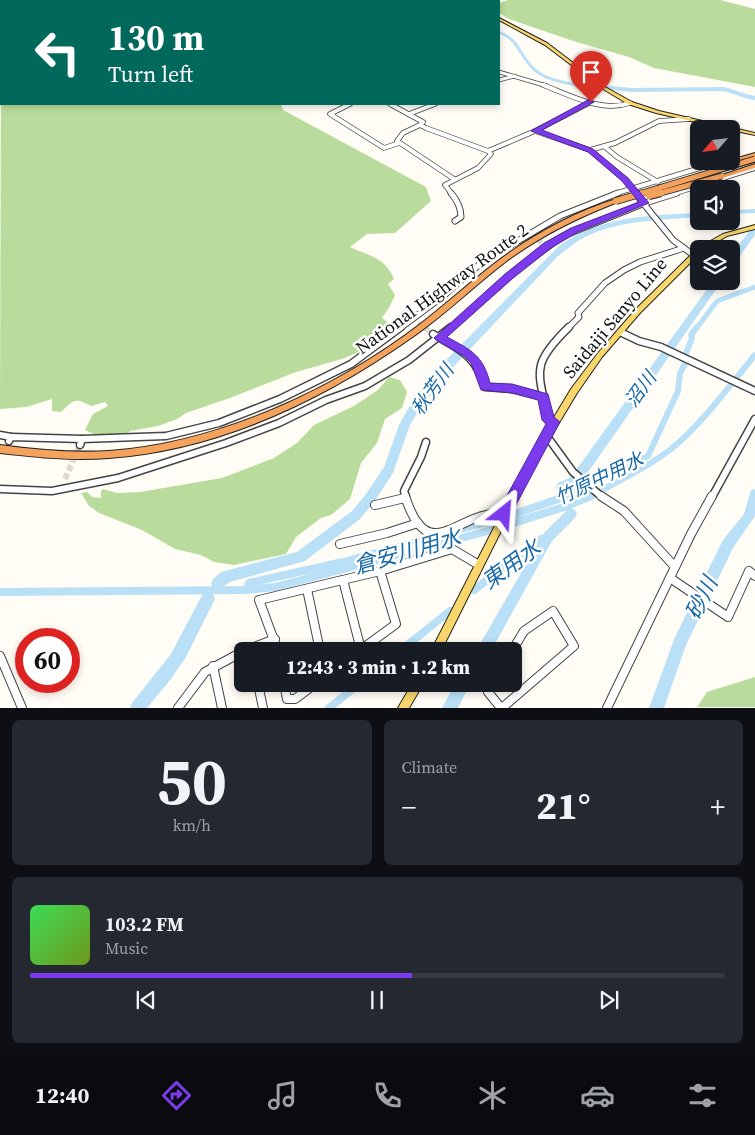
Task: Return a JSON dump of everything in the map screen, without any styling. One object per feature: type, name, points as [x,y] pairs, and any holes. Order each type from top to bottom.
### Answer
[{"type":"highway","points":[[614,203],[662,182],[755,155]]},
{"type":"highway","points":[[614,203],[755,159]]},
{"type":"highway","points":[[614,203],[755,167]]},
{"type":"highway","name":"National Highway Route 2","points":[[0,449],[78,455],[152,449],[192,441],[259,419],[324,389],[384,354],[427,323],[520,249],[571,218],[582,218],[614,203]]},
{"type":"main road","points":[[500,20],[546,44],[604,88],[630,103],[658,112],[755,134]]},
{"type":"main road","name":"Saidaiji Sanyo Line","points":[[716,240],[724,235],[752,228]]},
{"type":"main road","name":"Saidaiji Sanyo Line","points":[[440,642],[494,534],[554,422],[600,355],[690,258]]},
{"type":"main road","points":[[402,708],[413,692]]},
{"type":"street","points":[[500,72],[591,102],[620,106],[630,103]]},
{"type":"street","points":[[500,80],[515,76]]},
{"type":"street","points":[[420,125],[488,150],[535,131],[591,102]]},
{"type":"street","points":[[348,105],[330,114],[338,121],[384,148],[399,143]]},
{"type":"street","points":[[392,105],[424,123],[398,136],[396,139],[399,143],[454,179]]},
{"type":"street","points":[[409,114],[432,105]]},
{"type":"street","points":[[590,150],[606,147],[659,121],[689,118]]},
{"type":"street","points":[[535,131],[590,150],[625,180],[673,240],[684,248],[690,249]]},
{"type":"street","points":[[606,147],[610,152],[650,175],[674,194]]},
{"type":"street","points":[[455,221],[461,217],[461,210],[456,199],[445,185],[478,168],[491,154],[488,150]]},
{"type":"street","points":[[716,180],[755,167]]},
{"type":"street","points":[[0,435],[10,439],[81,442],[166,436],[231,418],[280,399],[351,364],[442,297],[496,250],[506,248],[570,211],[631,188],[692,170],[707,180]]},
{"type":"street","points":[[0,489],[34,491],[61,488],[135,473],[242,438],[279,423],[326,400],[365,386],[409,360],[440,338],[545,245],[574,230],[645,203],[690,189]]},
{"type":"street","points":[[618,193],[637,206]]},
{"type":"street","points":[[554,422],[548,420],[539,382],[539,366],[543,357],[605,283],[640,262],[684,248]]},
{"type":"street","points":[[413,319],[418,323]]},
{"type":"street","points":[[620,332],[638,341],[661,347],[755,391]]},
{"type":"street","points":[[433,334],[468,353],[481,370],[485,387],[512,389],[544,397]]},
{"type":"street","points":[[607,708],[691,534],[755,419]]},
{"type":"street","points":[[546,435],[582,482],[624,511],[676,567]]},
{"type":"street","points":[[426,442],[421,458],[404,491],[409,510],[425,532],[430,534],[496,513],[503,517]]},
{"type":"street","points":[[61,488],[65,479]]},
{"type":"street","points":[[375,505],[405,498]]},
{"type":"street","points":[[340,544],[387,533],[418,523]]},
{"type":"street","points":[[276,642],[260,607],[259,600],[380,571],[452,549],[479,565]]},
{"type":"street","points":[[372,642],[396,624],[380,571]]},
{"type":"street","points":[[670,578],[728,617],[749,571],[755,576]]},
{"type":"street","points":[[343,580],[358,642]]},
{"type":"street","points":[[307,589],[318,642]]},
{"type":"street","points":[[517,642],[524,631],[553,611],[574,646],[522,690]]},
{"type":"street","points":[[268,642],[275,639]]},
{"type":"street","points":[[0,656],[22,708]]},
{"type":"street","points":[[178,708],[205,672],[213,666],[234,657]]},
{"type":"street","points":[[213,666],[222,708]]},
{"type":"street","points":[[259,692],[262,708]]},
{"type":"street","points":[[286,692],[287,699],[295,699],[304,692]]},
{"type":"street","points":[[488,692],[501,708],[520,692]]},
{"type":"green space","points":[[508,0],[720,0],[755,9],[755,87],[654,68],[629,57],[573,41],[509,19],[500,14],[500,3]]},
{"type":"green space","points":[[1,105],[281,105],[283,110],[426,187],[431,201],[395,233],[367,234],[350,247],[376,258],[386,266],[394,279],[388,284],[395,295],[382,318],[391,325],[383,333],[368,337],[366,349],[342,359],[296,372],[186,413],[177,419],[158,426],[130,431],[125,436],[96,435],[85,430],[93,414],[108,406],[105,402],[91,406],[81,401],[74,401],[61,412],[52,411],[52,399],[26,407],[0,409]]},
{"type":"green space","points":[[389,377],[400,380],[407,392],[402,408],[385,419],[377,443],[361,463],[350,499],[331,515],[321,518],[296,537],[286,554],[234,565],[214,562],[201,555],[175,549],[142,530],[99,513],[89,506],[81,493],[87,492],[92,497],[101,498],[101,491],[103,489],[117,493],[140,492],[222,478],[274,458],[297,443],[314,425],[354,406],[378,390]]},
{"type":"green space","points":[[755,677],[755,707],[697,707],[707,692]]},
{"type":"waterway","points":[[500,32],[514,42],[530,65],[541,74],[554,80],[583,86]]},
{"type":"waterway","points":[[577,85],[632,90],[724,89],[755,98]]},
{"type":"waterway","name":"秋芳川","points":[[740,212],[755,211]]},
{"type":"waterway","name":"秋芳川","points":[[218,584],[226,577],[300,557],[356,515],[389,469],[405,425],[416,405],[452,361],[554,255],[566,245],[584,234],[615,224],[643,219],[690,216]]},
{"type":"waterway","name":"沼川","points":[[740,250],[755,229]]},
{"type":"waterway","name":"竹原中用水","points":[[696,329],[717,301],[755,287]]},
{"type":"waterway","name":"沼川","points":[[564,493],[562,487],[575,481],[712,290]]},
{"type":"waterway","name":"竹原中用水","points":[[685,356],[692,338],[691,335],[697,327]]},
{"type":"waterway","name":"倉安川用水","points":[[591,496],[642,469],[671,449],[704,417],[755,355]]},
{"type":"waterway","name":"竹原中用水","points":[[565,497],[648,456],[678,391],[680,373],[687,360]]},
{"type":"waterway","name":"砂川","points":[[656,708],[680,642],[728,544],[749,516],[755,494]]},
{"type":"waterway","name":"竹原中用水","points":[[509,516],[567,496]]},
{"type":"waterway","name":"倉安川用水","points":[[247,590],[275,587],[488,531],[564,507],[591,496]]},
{"type":"waterway","name":"沼川","points":[[488,642],[548,537],[571,514]]},
{"type":"waterway","name":"竹原中用水","points":[[453,531],[494,520]]},
{"type":"waterway","name":"竹原中用水","points":[[247,590],[249,583],[343,562],[442,535]]},
{"type":"waterway","name":"東用水","points":[[474,590],[541,539],[548,537]]},
{"type":"waterway","name":"倉安川用水","points":[[0,592],[247,590]]},
{"type":"waterway","name":"秋芳川","points":[[137,708],[181,652],[208,599]]},
{"type":"waterway","name":"東用水","points":[[411,642],[450,611]]},
{"type":"waterway","name":"東用水","points":[[329,708],[349,692]]},
{"type":"waterway","name":"沼川","points":[[449,708],[458,692]]},
{"type":"tunnel","points":[[531,236],[544,244]]},
{"type":"tunnel","points":[[418,323],[426,329]]},
{"type":"tunnel","points":[[424,327],[433,334]]},
{"type":"tunnel","points":[[65,479],[80,445]]},
{"type":"route","points":[[504,514],[532,459],[554,422],[548,420],[544,397],[512,389],[485,387],[481,370],[475,360],[468,353],[440,338],[508,277],[547,246],[574,230],[645,203],[625,180],[590,150],[535,131],[591,102]]}]
